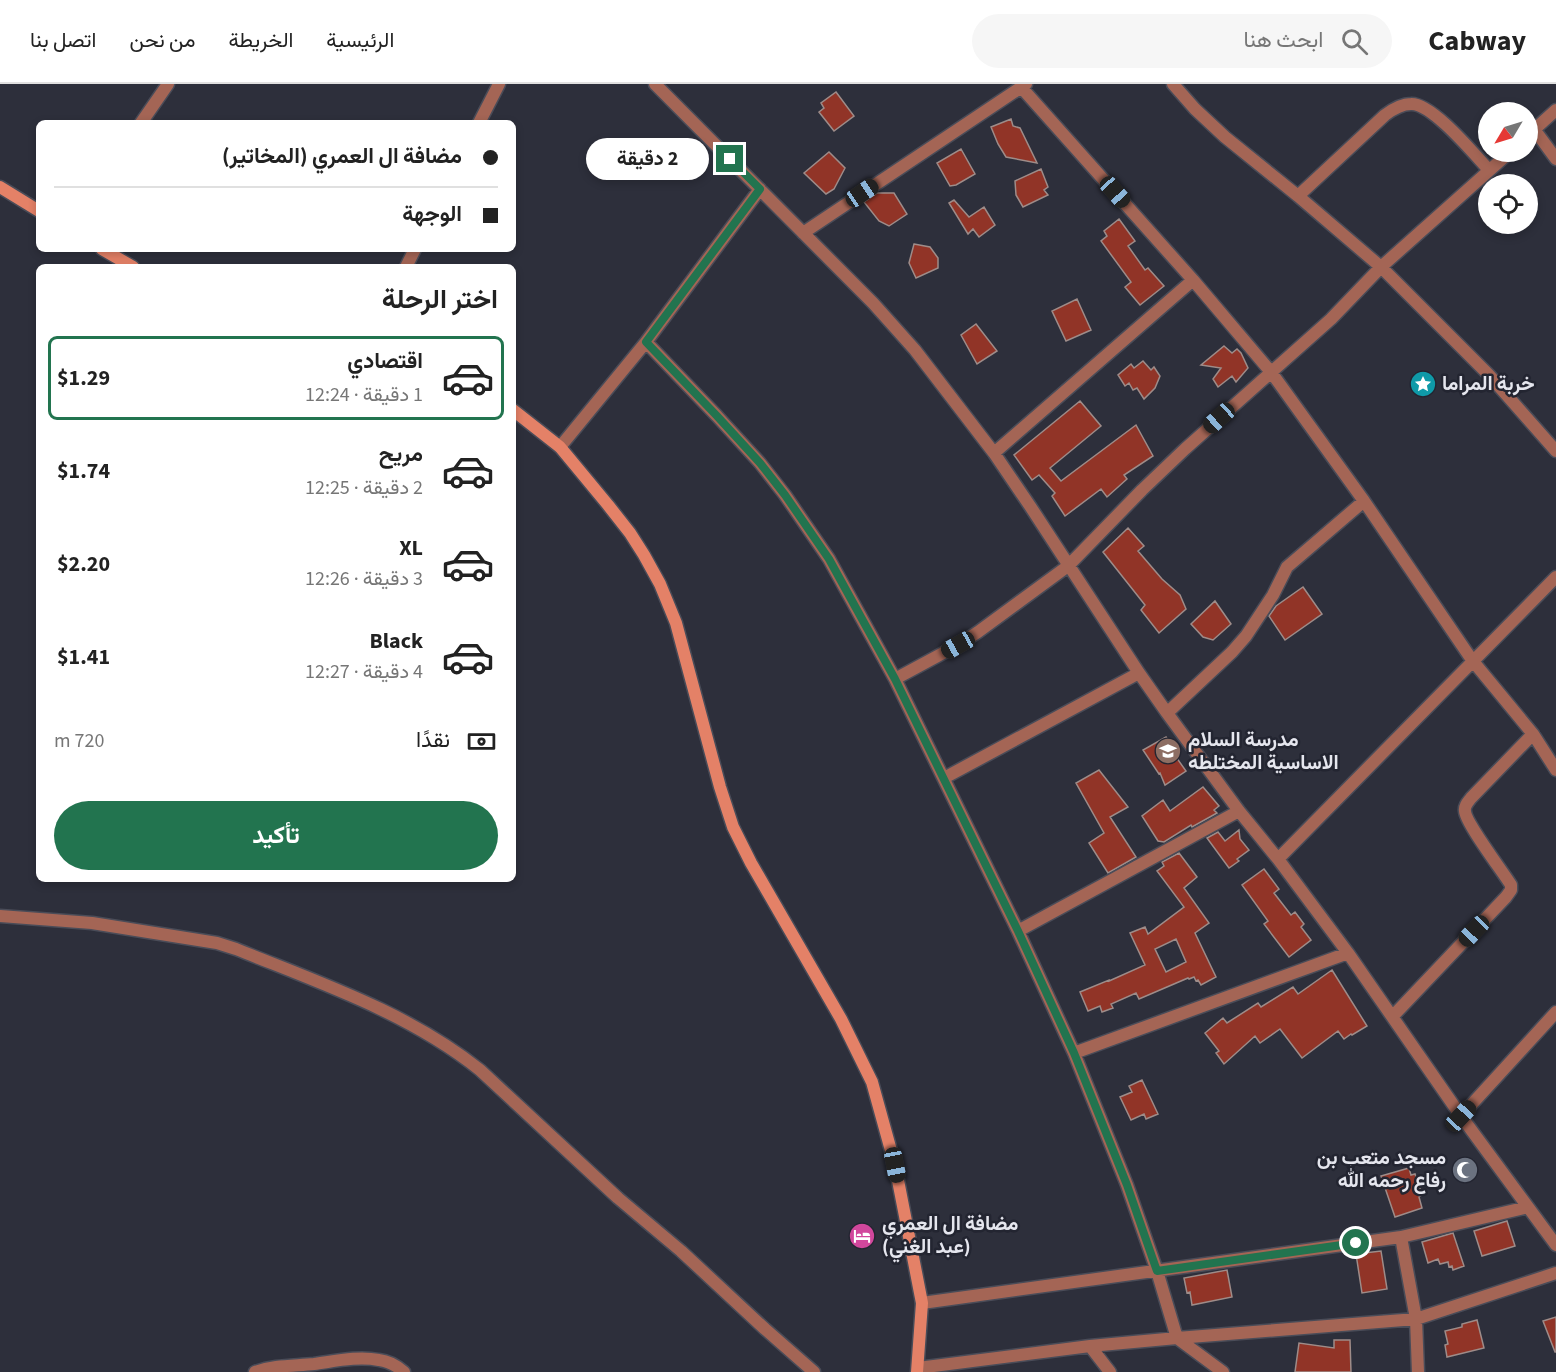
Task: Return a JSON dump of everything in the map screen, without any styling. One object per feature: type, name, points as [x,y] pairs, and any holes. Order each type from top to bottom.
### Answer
[{"type":"street","points":[[143,120],[168,84]]},
{"type":"street","points":[[481,120],[500,84]]},
{"type":"street","points":[[655,84],[915,350],[1030,506],[1167,713],[1348,953],[1461,1116],[1556,1245]]},
{"type":"street","points":[[1173,84],[1210,123],[1381,267],[1490,375],[1556,451]]},
{"type":"street","points":[[803,233],[1024,85],[1271,372],[1364,501],[1472,660],[1533,734],[1556,770]]},
{"type":"street","points":[[1298,196],[1385,115],[1394,109],[1410,104],[1418,105],[1438,118],[1489,170]]},
{"type":"street","points":[[1538,127],[1556,110]]},
{"type":"street","points":[[1538,140],[1556,159]]},
{"type":"street","points":[[895,679],[971,636],[1068,566],[1185,449],[1330,319],[1381,267],[1498,162]]},
{"type":"street","points":[[0,188],[36,209]]},
{"type":"street","points":[[560,447],[646,342],[760,189]]},
{"type":"street","points":[[107,252],[128,264]]},
{"type":"street","points":[[993,453],[1193,280]]},
{"type":"street","points":[[646,342],[760,463],[829,559],[895,679],[1018,931],[1074,1053],[1127,1185],[1157,1271],[1177,1338],[1223,1372]]},
{"type":"street","points":[[516,412],[560,447],[630,533],[660,584],[676,623],[733,827],[751,863],[841,1019],[872,1082],[895,1165],[922,1303],[917,1370],[1090,1346],[1416,1319],[1556,1274]]},
{"type":"street","points":[[1167,713],[1246,636],[1273,595],[1287,567],[1364,501]]},
{"type":"street","points":[[1278,859],[1556,577]]},
{"type":"street","points":[[944,778],[1139,673]]},
{"type":"street","points":[[1393,1016],[1511,890],[1511,885],[1465,812],[1466,805],[1471,798],[1533,734]]},
{"type":"street","points":[[1018,931],[1239,811]]},
{"type":"street","points":[[0,916],[92,923],[217,943],[359,999],[408,1023],[456,1052],[480,1070],[618,1198],[681,1251],[814,1372]]},
{"type":"street","points":[[1074,1053],[1348,953]]},
{"type":"street","points":[[1461,1116],[1556,1012]]},
{"type":"street","points":[[922,1303],[1401,1237],[1528,1207]]},
{"type":"street","points":[[1401,1237],[1416,1319],[1418,1372]]},
{"type":"street","points":[[1090,1346],[1110,1372]]},
{"type":"street","points":[[255,1372],[270,1367],[295,1369],[350,1359],[379,1359],[404,1372]]},
{"type":"building","points":[[836,92],[854,116],[834,131],[819,112],[824,108],[821,103]]},
{"type":"building","points":[[1011,119],[1013,126],[1020,128],[1037,163],[1006,157],[998,144],[991,127]]},
{"type":"building","points":[[961,149],[975,174],[950,186],[937,163]]},
{"type":"building","points":[[829,152],[845,168],[834,189],[826,194],[804,173]]},
{"type":"building","points":[[1041,169],[1048,187],[1044,190],[1048,195],[1023,207],[1016,195],[1015,181]]},
{"type":"building","points":[[877,193],[894,193],[907,214],[889,226],[879,221],[864,202]]},
{"type":"building","points":[[954,200],[969,217],[984,207],[995,225],[979,237],[973,229],[968,234],[949,203]]},
{"type":"building","points":[[1119,219],[1135,241],[1128,246],[1145,270],[1148,268],[1164,286],[1140,305],[1125,287],[1131,282],[1101,241],[1107,236],[1104,231]]},
{"type":"building","points":[[914,244],[930,247],[938,258],[938,268],[916,278],[909,263]]},
{"type":"building","points":[[1077,299],[1091,330],[1066,341],[1052,311]]},
{"type":"building","points":[[976,324],[997,351],[977,364],[961,335]]},
{"type":"building","points":[[1224,346],[1232,353],[1237,349],[1248,368],[1236,382],[1232,376],[1218,387],[1213,379],[1221,368],[1201,365]]},
{"type":"building","points":[[1143,361],[1151,370],[1154,367],[1160,376],[1155,388],[1144,399],[1137,388],[1133,390],[1129,383],[1125,386],[1118,375],[1131,364],[1134,368]]},
{"type":"building","points":[[1080,401],[1101,426],[1050,468],[1061,481],[1136,425],[1153,456],[1124,475],[1127,479],[1107,497],[1101,489],[1065,516],[1052,496],[1055,493],[1039,475],[1032,480],[1014,455]]},
{"type":"building","points":[[1128,528],[1144,546],[1138,551],[1162,579],[1180,595],[1186,609],[1159,633],[1141,610],[1145,605],[1103,552]]},
{"type":"building","points":[[1303,587],[1322,614],[1285,640],[1269,616],[1276,606]]},
{"type":"building","points":[[1215,601],[1231,624],[1213,640],[1203,637],[1191,624]]},
{"type":"building","points":[[1166,737],[1186,771],[1165,785],[1160,773],[1143,750]]},
{"type":"building","points":[[1099,770],[1128,807],[1110,817],[1136,857],[1108,873],[1089,843],[1104,833],[1076,783]]},
{"type":"building","points":[[1203,787],[1219,806],[1214,810],[1217,813],[1192,827],[1191,825],[1164,842],[1158,841],[1142,816],[1163,800],[1170,811]]},
{"type":"building","points":[[1239,830],[1240,839],[1249,850],[1229,868],[1207,838],[1218,832],[1225,841]]},
{"type":"building","points":[[1179,853],[1197,877],[1184,888],[1209,923],[1195,933],[1216,977],[1201,985],[1194,977],[1188,978],[1139,999],[1136,993],[1111,1004],[1113,1008],[1102,1012],[1100,1006],[1088,1011],[1080,992],[1145,965],[1130,933],[1145,927],[1148,934],[1184,907],[1157,871],[1164,866],[1162,862]],"holes":[[[1176,939],[1186,962],[1166,972],[1155,949]]]},
{"type":"building","points":[[1264,869],[1279,889],[1274,893],[1291,915],[1295,912],[1304,924],[1301,927],[1311,940],[1289,957],[1264,924],[1268,921],[1242,885]]},
{"type":"building","points":[[1332,970],[1367,1026],[1344,1039],[1338,1031],[1302,1058],[1280,1029],[1260,1043],[1255,1036],[1224,1064],[1216,1053],[1219,1051],[1205,1033],[1223,1018],[1227,1023],[1258,1003],[1261,1007],[1293,987],[1298,994]]},
{"type":"building","points":[[1142,1080],[1158,1114],[1146,1119],[1144,1114],[1131,1120],[1120,1097],[1132,1092],[1129,1086]]},
{"type":"building","points":[[1409,1168],[1411,1175],[1415,1174],[1422,1195],[1419,1197],[1422,1208],[1395,1217],[1381,1176]]},
{"type":"building","points":[[1507,1221],[1515,1246],[1482,1256],[1474,1231]]},
{"type":"building","points":[[1453,1233],[1464,1266],[1453,1270],[1452,1266],[1449,1267],[1448,1262],[1440,1264],[1438,1259],[1428,1263],[1422,1242]]},
{"type":"building","points":[[1381,1251],[1387,1289],[1362,1293],[1356,1254]]},
{"type":"building","points":[[1227,1270],[1232,1297],[1192,1305],[1184,1278]]},
{"type":"building","points":[[1556,1317],[1556,1352],[1555,1352],[1543,1321]]},
{"type":"building","points":[[1477,1320],[1484,1348],[1447,1357],[1445,1345],[1448,1344],[1445,1331]]},
{"type":"building","points":[[1334,1340],[1350,1340],[1351,1372],[1295,1372],[1299,1343],[1334,1348]]},
{"type":"place","name":"خربة المراما","points":[[1423,384]]},
{"type":"place","name":"مدرسة السلام الاساسية المختلطه","points":[[1168,751]]},
{"type":"place","name":"مسجد متعب بن رفاع رحمه الله","points":[[1465,1170]]},
{"type":"place","name":"مضافة ال العمري (عبد الغني)","points":[[862,1236]]},
{"type":"route","points":[[730,159],[760,189],[646,342],[760,463],[804,521],[829,559],[895,679],[1018,931],[1074,1053],[1127,1185],[1157,1271],[1356,1243]]}]
